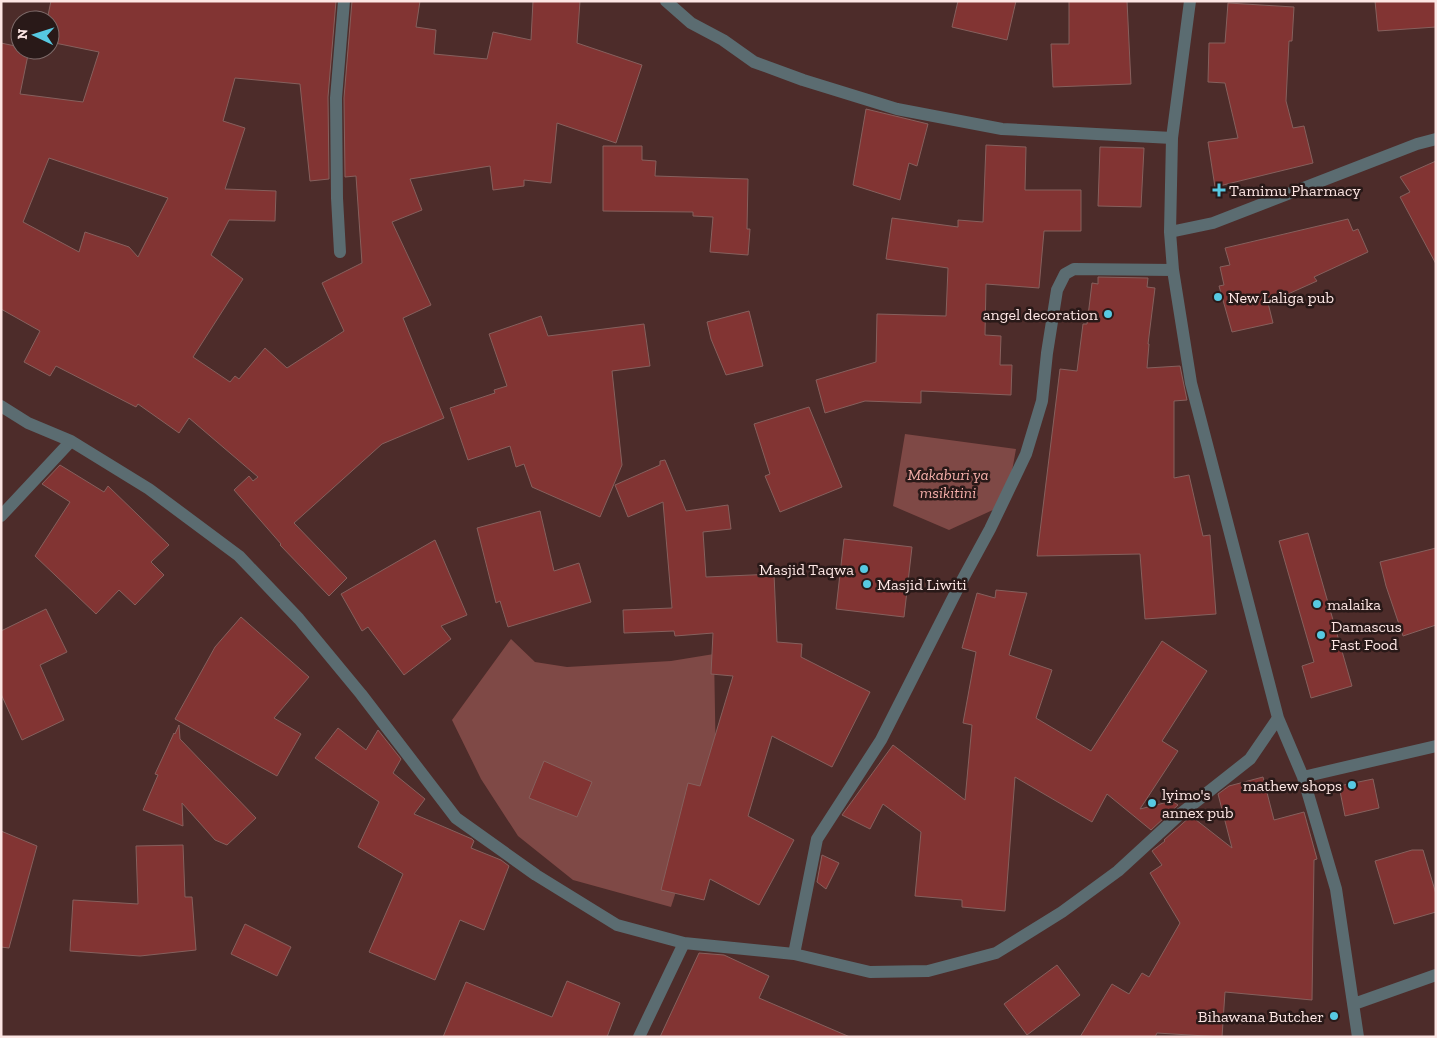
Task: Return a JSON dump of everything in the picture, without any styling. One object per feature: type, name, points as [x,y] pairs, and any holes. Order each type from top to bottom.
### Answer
[{"type":"street","points":[[340,252],[337,198],[336,98],[344,1]]},
{"type":"street","points":[[666,1],[691,23],[722,40],[754,62],[803,80],[897,109],[1002,128],[1172,138]]},
{"type":"street","points":[[1190,1],[1172,138],[1170,232],[1173,270],[1191,383],[1278,718],[1303,778],[1336,889],[1358,1037]]},
{"type":"street","points":[[1170,232],[1212,223],[1436,138]]},
{"type":"street","points":[[794,954],[817,839],[881,740],[959,586],[990,530],[1026,454],[1042,400],[1057,290],[1065,274],[1074,269],[1173,270]]},
{"type":"street","points":[[1,406],[28,423],[71,441],[149,489],[239,556],[305,626],[361,694],[456,818],[536,875],[617,924],[684,942],[794,954],[870,972],[928,971],[996,953],[1062,912],[1118,871],[1179,815],[1250,759],[1278,718]]},
{"type":"street","points":[[1,516],[71,441]]},
{"type":"street","points":[[1303,778],[1436,746]]},
{"type":"street","points":[[639,1037],[684,942]]},
{"type":"street","points":[[1354,1004],[1436,975]]},
{"type":"green space","name":"Makaburi ya msikitini","points":[[905,434],[1016,449],[1006,504],[949,530],[893,506]]},
{"type":"green space","points":[[511,639],[535,662],[567,667],[671,661],[714,654],[716,768],[671,907],[573,880],[518,836],[481,779],[452,720]]},
{"type":"building","points":[[51,1],[336,1],[328,97],[329,179],[310,181],[300,84],[235,78],[223,121],[245,128],[225,189],[276,191],[275,221],[229,220],[211,255],[243,279],[193,357],[230,382],[235,376],[239,379],[265,348],[287,368],[344,331],[322,283],[362,263],[356,176],[345,177],[344,98],[352,1],[420,1],[416,27],[436,30],[434,54],[487,59],[493,32],[531,40],[533,1],[580,1],[577,43],[642,65],[616,143],[557,123],[551,183],[524,180],[524,186],[493,190],[490,166],[410,179],[422,210],[392,222],[431,305],[403,318],[444,418],[382,444],[294,523],[347,578],[329,596],[280,545],[234,490],[249,476],[253,481],[258,477],[189,418],[179,433],[138,404],[136,407],[56,366],[50,376],[24,362],[40,331],[1,309],[1,43],[10,45],[10,60],[27,60],[20,94],[83,102],[99,52],[60,44],[60,10],[49,10]],"holes":[[[49,158],[168,198],[138,257],[129,247],[85,232],[79,252],[23,222]]]},
{"type":"building","points":[[958,1],[1016,1],[1007,40],[952,27]]},
{"type":"building","points":[[1069,1],[1127,1],[1131,84],[1053,87],[1051,44],[1069,44]]},
{"type":"building","points":[[1375,1],[1436,1],[1436,27],[1378,31]]},
{"type":"building","points":[[1228,3],[1294,7],[1292,41],[1289,41],[1286,101],[1293,128],[1304,126],[1313,163],[1215,187],[1208,142],[1238,138],[1225,83],[1208,82],[1209,43],[1225,43]]},
{"type":"building","points":[[866,109],[928,124],[917,166],[909,163],[900,200],[853,185]]},
{"type":"building","points":[[986,145],[1026,147],[1025,190],[1081,190],[1081,231],[1044,231],[1039,288],[986,284],[985,335],[1001,336],[1000,365],[1012,365],[1011,395],[921,391],[921,403],[865,401],[825,413],[816,380],[876,362],[877,314],[946,316],[948,268],[886,259],[892,218],[958,227],[958,220],[983,222]]},
{"type":"building","points":[[603,146],[642,146],[642,160],[656,161],[655,176],[748,179],[747,229],[750,229],[748,255],[710,252],[713,217],[693,216],[693,212],[603,211]]},
{"type":"building","points":[[1100,147],[1144,148],[1141,207],[1098,206]]},
{"type":"building","points":[[1436,161],[1436,264],[1400,197],[1410,192],[1400,177]]},
{"type":"building","points":[[1348,219],[1353,231],[1358,229],[1368,252],[1314,277],[1317,281],[1268,303],[1273,323],[1232,332],[1219,286],[1224,285],[1220,267],[1230,265],[1225,248]]},
{"type":"building","points":[[1098,277],[1148,278],[1147,287],[1155,288],[1147,368],[1180,366],[1187,400],[1174,401],[1174,478],[1189,475],[1203,536],[1210,535],[1216,614],[1145,619],[1140,554],[1037,556],[1060,369],[1077,371],[1083,324],[1087,324],[1092,283],[1098,284]]},
{"type":"building","points":[[749,311],[763,366],[726,375],[711,339],[707,322]]},
{"type":"building","points":[[541,316],[548,336],[644,324],[650,366],[612,371],[622,465],[600,517],[532,487],[524,464],[516,467],[510,446],[468,460],[450,408],[495,393],[494,390],[507,386],[489,334]]},
{"type":"building","points":[[809,407],[842,487],[780,512],[765,476],[770,474],[754,424]]},
{"type":"building","points":[[665,460],[686,511],[728,505],[731,529],[703,532],[706,577],[774,574],[777,642],[802,644],[801,657],[870,692],[832,767],[772,736],[748,816],[794,840],[759,905],[710,879],[704,900],[661,890],[688,783],[700,786],[733,676],[711,674],[713,633],[675,636],[674,631],[624,633],[623,610],[672,608],[663,502],[628,517],[615,485],[660,465],[660,461]]},
{"type":"building","points":[[60,465],[104,492],[108,486],[169,545],[151,562],[164,575],[135,605],[119,590],[96,614],[35,556],[70,502],[42,484]]},
{"type":"building","points":[[540,511],[554,571],[579,563],[591,602],[508,627],[500,601],[496,603],[477,528]]},
{"type":"building","points":[[1308,533],[1352,686],[1311,698],[1302,666],[1314,662],[1279,541]]},
{"type":"building","points":[[844,539],[912,547],[904,617],[836,609]]},
{"type":"building","points":[[435,540],[467,615],[441,626],[451,639],[404,675],[368,627],[362,631],[341,594]]},
{"type":"building","points":[[1436,548],[1436,625],[1403,636],[1380,562]]},
{"type":"building","points":[[996,590],[1027,593],[1009,655],[1052,670],[1036,718],[1091,751],[1162,641],[1207,671],[1162,741],[1178,751],[1140,809],[1172,801],[1178,805],[1151,830],[1107,794],[1092,822],[1015,777],[1005,911],[962,907],[962,900],[915,896],[921,832],[883,804],[870,829],[842,815],[893,745],[965,800],[972,725],[963,723],[976,652],[962,648],[977,593],[995,598]]},
{"type":"building","points":[[46,609],[67,652],[40,665],[64,720],[22,740],[1,694],[1,631]]},
{"type":"building","points":[[241,617],[309,677],[274,718],[301,734],[277,776],[175,719],[215,647]]},
{"type":"building","points":[[179,725],[180,739],[256,818],[227,845],[215,840],[182,803],[183,826],[143,810],[158,775],[155,774]]},
{"type":"building","points":[[338,728],[366,750],[378,730],[401,759],[393,773],[425,799],[414,814],[472,839],[474,841],[471,848],[501,860],[509,866],[484,930],[460,920],[435,980],[369,952],[403,874],[358,847],[379,802],[315,758]]},
{"type":"building","points":[[544,761],[592,782],[577,817],[529,798]]},
{"type":"building","points":[[1263,777],[1274,820],[1304,812],[1317,859],[1314,860],[1312,1000],[1225,992],[1222,1037],[1157,1033],[1155,1037],[1080,1037],[1112,984],[1129,994],[1142,973],[1149,977],[1180,923],[1150,873],[1162,865],[1152,851],[1191,816],[1232,848],[1218,794],[1229,786]]},
{"type":"building","points":[[1373,779],[1379,808],[1345,816],[1339,786]]},
{"type":"building","points":[[1,831],[37,846],[9,948],[1,947]]},
{"type":"building","points":[[183,845],[185,897],[192,897],[196,950],[140,956],[70,951],[73,900],[138,904],[136,846]]},
{"type":"building","points":[[1412,850],[1423,850],[1436,894],[1436,912],[1394,924],[1375,861]]},
{"type":"building","points":[[822,855],[839,863],[826,889],[817,882]]},
{"type":"building","points":[[245,924],[291,947],[277,976],[231,954]]},
{"type":"building","points":[[699,953],[724,955],[769,976],[759,998],[850,1037],[660,1037]]},
{"type":"building","points":[[1057,965],[1080,995],[1027,1035],[1004,1004]]},
{"type":"building","points":[[567,981],[620,1003],[607,1037],[443,1037],[466,982],[552,1017]]},
{"type":"place","name":"Tamimu Pharmacy","points":[[1219,190]]},
{"type":"place","name":"New Laliga pub","points":[[1218,297]]},
{"type":"place","name":"angel decoration","points":[[1108,314]]},
{"type":"place","name":"Masjid Taqwa","points":[[864,569]]},
{"type":"place","name":"Masjid Liwiti","points":[[867,584]]},
{"type":"place","name":"malaika","points":[[1317,604]]},
{"type":"place","name":"Damascus Fast Food","points":[[1321,635]]},
{"type":"place","name":"mathew shops","points":[[1352,785]]},
{"type":"place","name":"lyimo's annex pub","points":[[1152,803]]},
{"type":"place","name":"Bihawana Butcher","points":[[1334,1016]]}]
